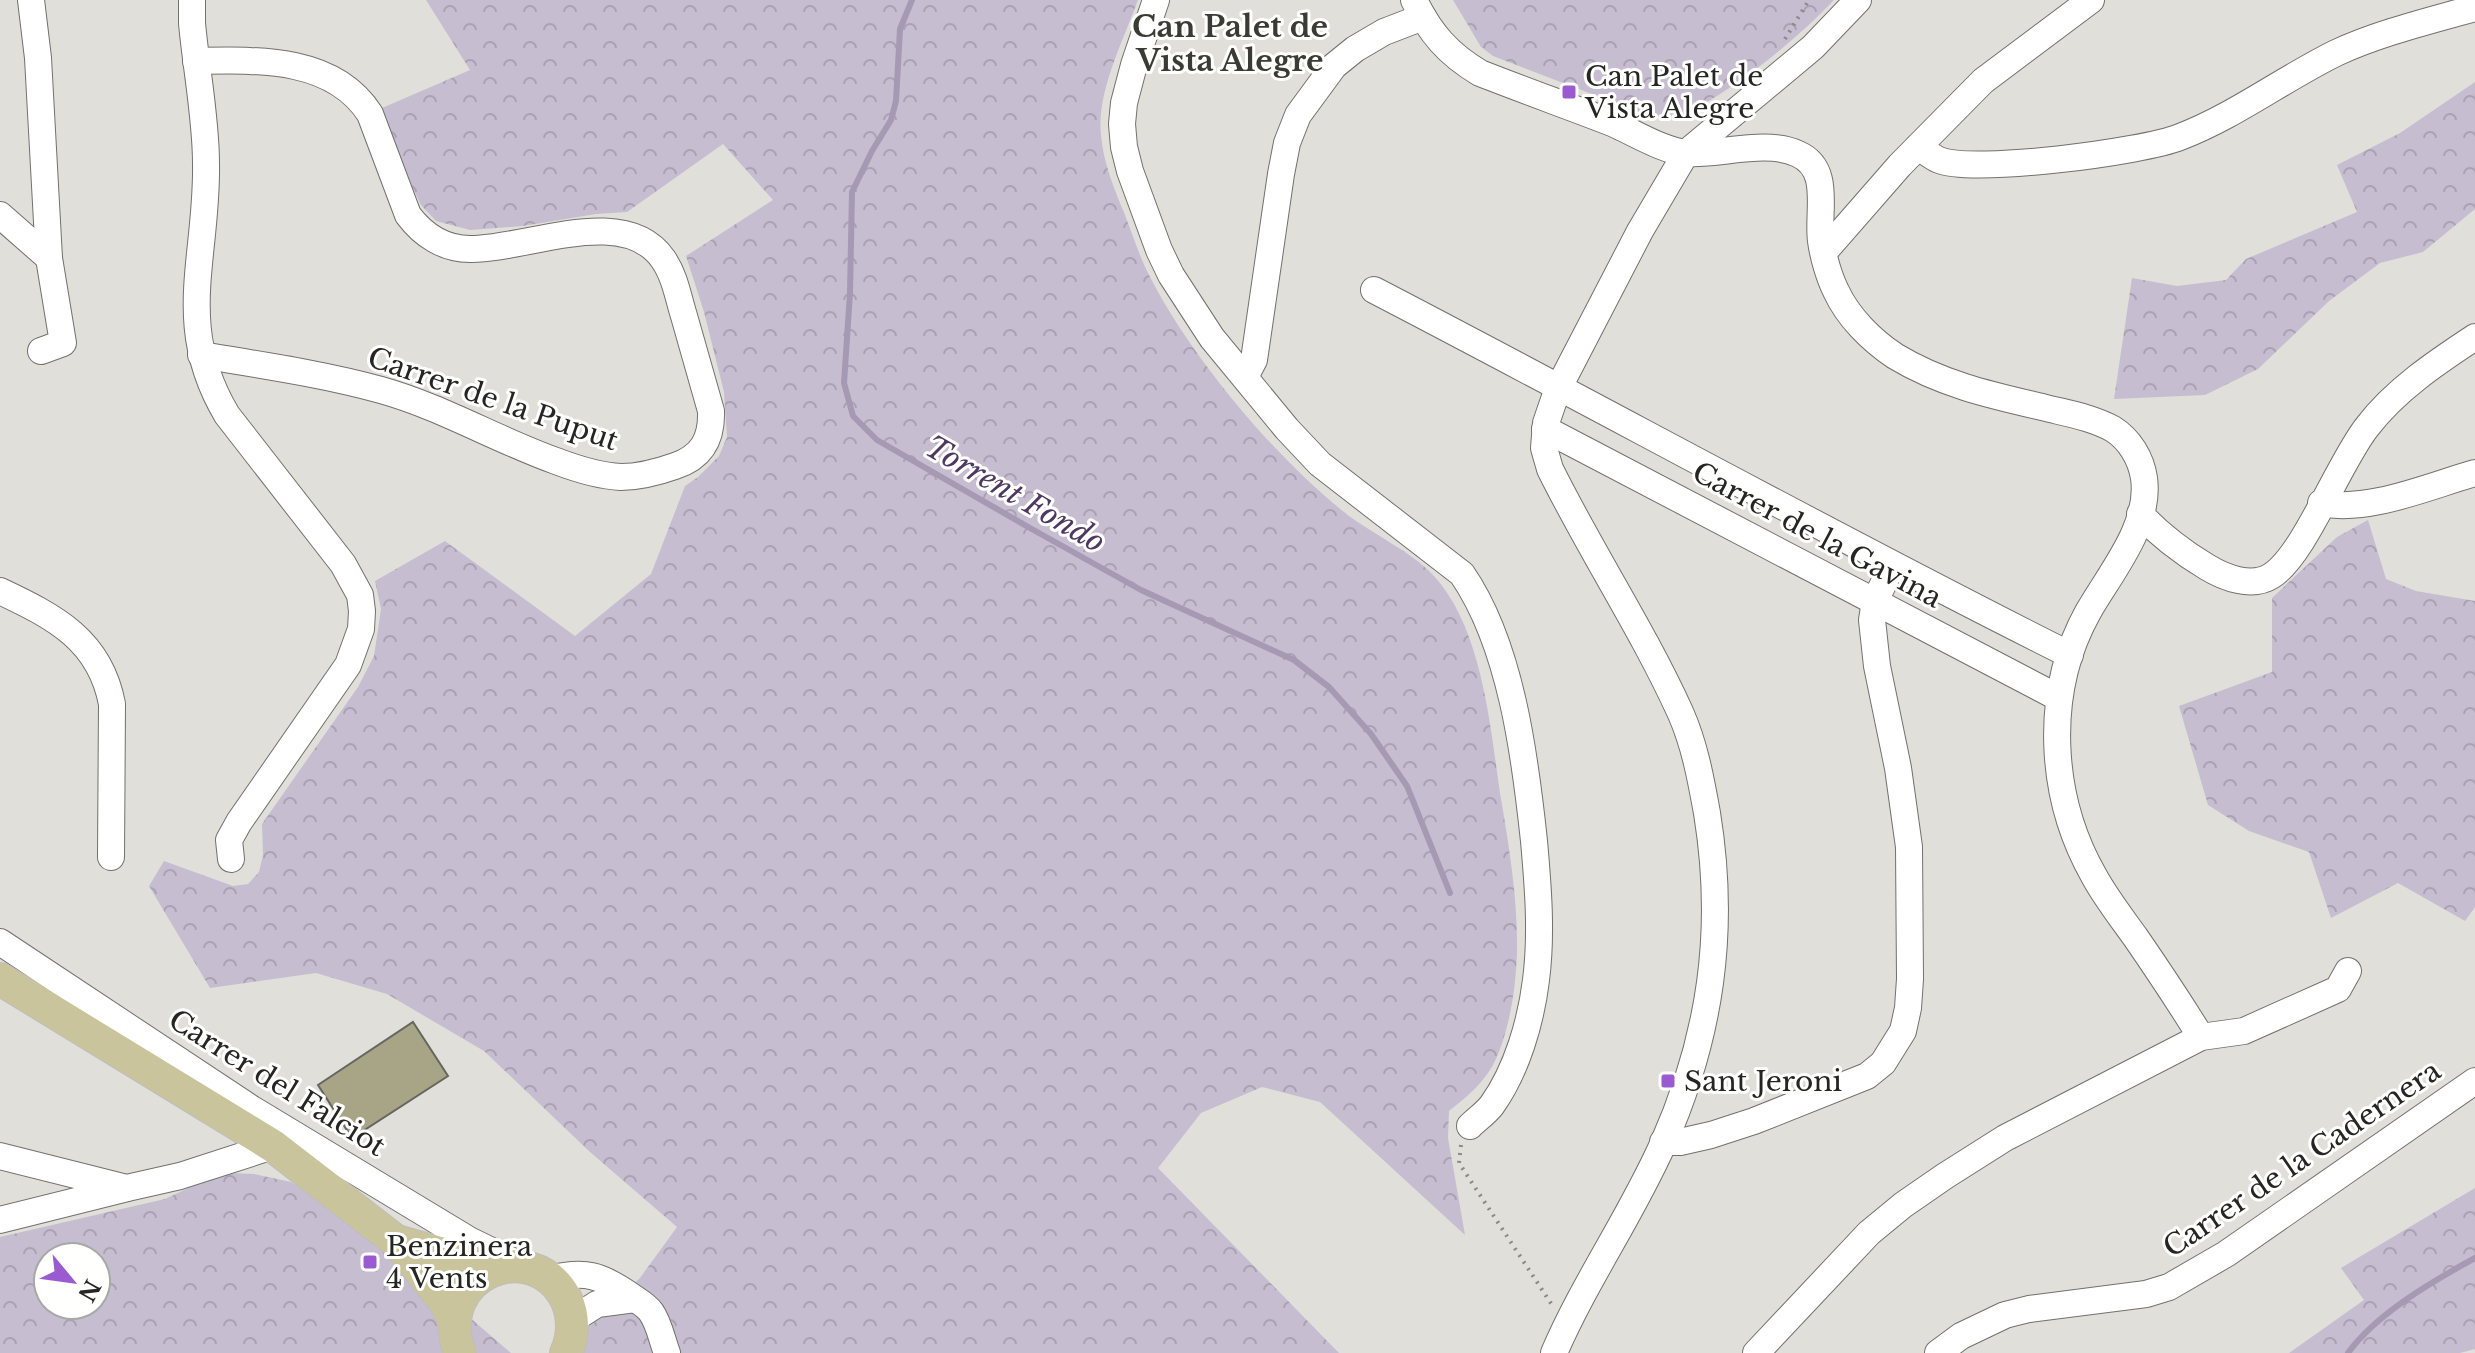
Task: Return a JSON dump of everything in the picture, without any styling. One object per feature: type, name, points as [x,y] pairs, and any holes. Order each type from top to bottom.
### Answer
[{"type":"main road","points":[[0,979],[273,1146],[396,1241],[446,1303],[454,1321]]},
{"type":"main road","points":[[106,1045],[167,1063],[206,1080]]},
{"type":"main road","points":[[396,1241],[524,1272],[562,1293],[572,1340]]},
{"type":"main road","points":[[460,1353],[454,1321],[462,1295],[471,1284],[524,1272]]},
{"type":"street","points":[[31,0],[38,58],[49,258],[63,343],[41,351]]},
{"type":"street","points":[[192,0],[206,162],[195,308],[201,355],[217,398],[227,415],[343,564],[360,595],[362,611],[361,629],[348,665],[239,822],[229,840],[231,859]]},
{"type":"street","points":[[1156,0],[1124,103],[1124,147],[1146,218],[1171,275],[1212,338],[1320,464],[1462,574],[1477,596],[1502,662],[1520,736],[1531,813],[1538,890],[1536,979],[1528,1018],[1507,1080],[1491,1106],[1470,1126]]},
{"type":"street","points":[[1554,1353],[1567,1321],[1663,1142],[1683,1087],[1706,1009],[1715,955],[1715,874],[1701,779],[1682,716],[1550,469],[1544,448],[1545,429],[1559,386],[1640,231],[1686,153],[1813,47],[1858,0]]},
{"type":"street","points":[[1824,252],[1918,147],[1983,81],[2091,0]]},
{"type":"street","points":[[1918,147],[1940,160],[1962,164],[2088,155],[2157,145],[2214,122],[2338,53],[2412,26],[2475,8]]},
{"type":"street","points":[[1245,377],[1254,360],[1281,174],[1287,143],[1298,115],[1334,66],[1418,9],[1443,47],[1460,62],[1480,73],[1686,153],[1774,149],[1795,151],[1808,159],[1817,170],[1820,181],[1821,241],[1835,290],[1865,332],[1913,366],[1937,378],[1974,391],[2096,421],[2116,431],[2137,455],[2144,477],[2144,501],[2137,525],[2083,620],[2059,698],[2060,775],[2073,831],[2094,876],[2201,1037]]},
{"type":"street","name":"Carrer de la Puput","points":[[196,61],[272,63],[303,68],[319,72],[348,89],[362,101],[370,114],[408,215],[418,228],[442,243],[470,249],[557,236],[618,232],[644,241],[655,249],[671,274],[711,411],[712,427],[701,452],[680,464],[644,475],[622,477],[598,474],[537,455],[383,390],[201,355]]},
{"type":"street","points":[[0,215],[49,258]]},
{"type":"street","name":"Carrer de la Gavina","points":[[1374,290],[1892,566],[2070,655]]},
{"type":"street","points":[[2140,514],[2185,554],[2215,571],[2235,579],[2252,581],[2270,577],[2286,563],[2367,426],[2428,370],[2475,337]]},
{"type":"street","name":"Carrer de la Gavina","points":[[1545,429],[2059,698]]},
{"type":"street","points":[[2321,503],[2340,507],[2365,503],[2475,473]]},
{"type":"street","points":[[1663,1142],[1680,1142],[1754,1121],[1867,1076],[1883,1063],[1903,1031],[1910,979],[1909,847],[1898,768],[1877,666],[1872,620],[1875,601],[1892,566]]},
{"type":"street","points":[[0,591],[35,608],[74,635],[100,664],[108,681],[112,704],[111,857]]},
{"type":"street","name":"Carrer del Falciot","points":[[0,942],[206,1080],[524,1272]]},
{"type":"street","points":[[1756,1353],[1869,1233],[1914,1197],[2005,1138],[2201,1037],[2244,1031],[2338,989],[2348,971]]},
{"type":"street","name":"Carrer de la Cadernera","points":[[1938,1353],[1961,1336],[2005,1315],[2146,1294],[2169,1287],[2226,1254],[2475,1081]]},
{"type":"street","points":[[0,1220],[180,1176],[273,1146]]},
{"type":"street","points":[[0,1156],[127,1188]]},
{"type":"street","points":[[524,1272],[590,1275],[605,1279],[653,1314],[667,1353]]},
{"type":"street","points":[[572,1340],[597,1304],[635,1299]]},
{"type":"path","points":[[1470,1126],[1460,1148],[1459,1163],[1559,1312]]},
{"type":"green space","points":[[426,0],[1138,0],[1112,66],[1101,119],[1107,166],[1143,263],[1184,334],[1260,432],[1316,489],[1344,512],[1424,566],[1450,597],[1463,621],[1481,678],[1510,853],[1517,952],[1509,1020],[1501,1047],[1487,1074],[1470,1094],[1449,1111],[1448,1138],[1465,1235],[1320,1102],[1262,1087],[1201,1113],[1158,1168],[1339,1353],[561,1353],[640,1278],[677,1227],[590,1152],[484,1051],[387,994],[316,973],[210,988],[149,886],[164,861],[233,886],[248,884],[259,872],[263,855],[262,824],[358,687],[374,656],[381,609],[375,581],[445,541],[575,636],[651,574],[685,486],[719,456],[727,437],[724,392],[686,256],[773,200],[723,144],[627,212],[470,230],[436,221],[421,205],[405,172],[382,108],[470,70]]},
{"type":"green space","points":[[1453,0],[1834,0],[1758,67],[1714,98],[1672,119],[1639,112],[1493,56],[1481,47]]},
{"type":"green space","points":[[2475,82],[2475,209],[2423,252],[2380,263],[2329,301],[2258,369],[2205,395],[2114,399],[2132,278],[2177,286],[2226,280],[2246,259],[2357,212],[2337,165],[2400,133]]},
{"type":"green space","points":[[2368,520],[2386,579],[2416,591],[2475,601],[2475,907],[2465,921],[2398,883],[2331,918],[2309,852],[2249,831],[2208,805],[2179,706],[2272,672],[2272,598],[2337,537]]},
{"type":"green space","points":[[229,1173],[254,1174],[291,1182],[334,1207],[382,1242],[511,1353],[0,1353],[0,1237],[165,1199]]},
{"type":"green space","points":[[2475,1188],[2475,1349],[2460,1353],[2289,1353],[2364,1300],[2341,1268]]},
{"type":"building","points":[[413,1022],[448,1076],[352,1138],[318,1085]]},
{"type":"waterway","name":"Torrent Fondo","points":[[912,0],[900,29],[896,101],[891,120],[852,192],[844,383],[853,416],[877,440],[1030,528],[1141,590],[1294,660],[1329,687],[1371,734],[1407,786],[1450,893]]},
{"type":"waterway","points":[[2348,1353],[2389,1312],[2475,1258]]},
{"type":"place","name":"Can Palet de Vista Alegre","points":[[1569,92]]},
{"type":"place","name":"Sant Jeroni","points":[[1668,1081]]},
{"type":"place","name":"Benzinera 4 Vents","points":[[370,1262]]},
{"type":"district","name":"Can Palet de Vista Alegre","points":[[1230,43]]}]
